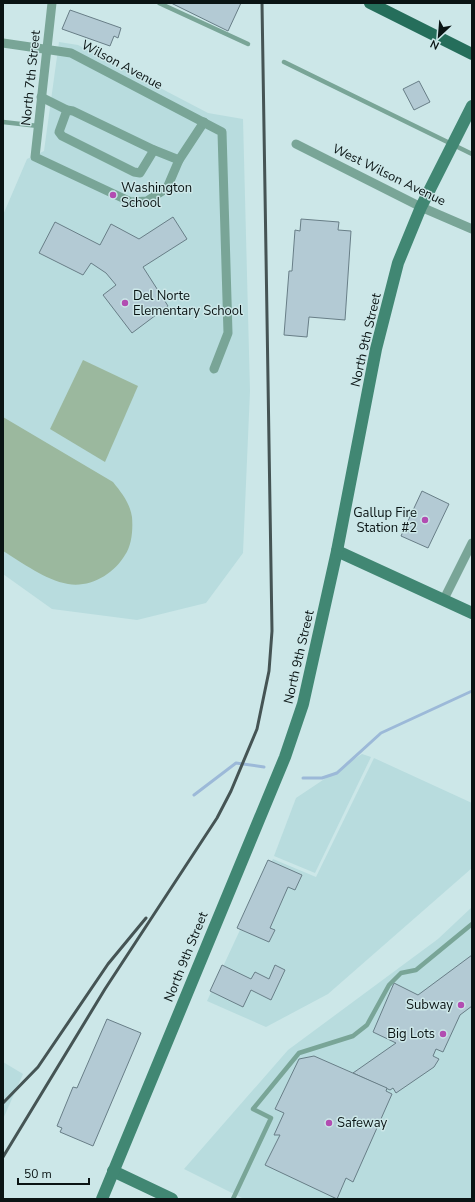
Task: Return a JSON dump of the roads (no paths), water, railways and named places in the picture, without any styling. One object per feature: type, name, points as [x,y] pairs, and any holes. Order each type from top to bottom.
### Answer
[{"type":"main road","points":[[370,3],[472,54]]},
{"type":"main road","name":"North 9th Street","points":[[102,1199],[285,757],[303,704],[337,551],[376,349],[398,263],[421,207],[472,106]]},
{"type":"main road","points":[[337,551],[472,613]]},
{"type":"main road","points":[[113,1172],[172,1199]]},
{"type":"street","name":"North 7th Street","points":[[52,3],[35,157],[131,202],[147,202],[168,188],[180,160]]},
{"type":"street","name":"Wilson Avenue","points":[[3,43],[71,53],[222,132],[228,333],[214,369]]},
{"type":"street","points":[[41,97],[67,110],[73,110],[154,150],[180,160],[204,122]]},
{"type":"street","points":[[67,110],[59,132],[62,136],[134,172],[140,173],[154,150]]},
{"type":"street","name":"West Wilson Avenue","points":[[296,144],[421,207],[472,229]]},
{"type":"street","points":[[444,599],[472,543]]},
{"type":"lane","points":[[159,3],[248,44]]},
{"type":"lane","points":[[284,62],[472,154]]},
{"type":"lane","points":[[3,122],[38,126]]},
{"type":"lane","points":[[233,1199],[271,1118],[253,1108],[299,1053],[353,1036],[367,1025],[389,985],[401,973],[416,970],[472,924]]},
{"type":"waterway","points":[[303,778],[322,778],[337,773],[381,733],[472,691]]},
{"type":"waterway","points":[[194,795],[236,763],[264,767]]},
{"type":"railway","points":[[3,1157],[105,989],[217,818],[231,791],[257,729],[269,671],[272,631],[262,3]]},
{"type":"railway","points":[[3,1103],[38,1067],[108,964],[146,918]]},
{"type":"place","name":"Washington School","points":[[113,195]]},
{"type":"place","name":"Del Norte Elementary School","points":[[125,303]]},
{"type":"place","name":"Gallup Fire Station #2","points":[[425,520]]},
{"type":"place","name":"Subway","points":[[461,1005]]},
{"type":"place","name":"Big Lots","points":[[443,1034]]},
{"type":"place","name":"Safeway","points":[[329,1123]]}]
